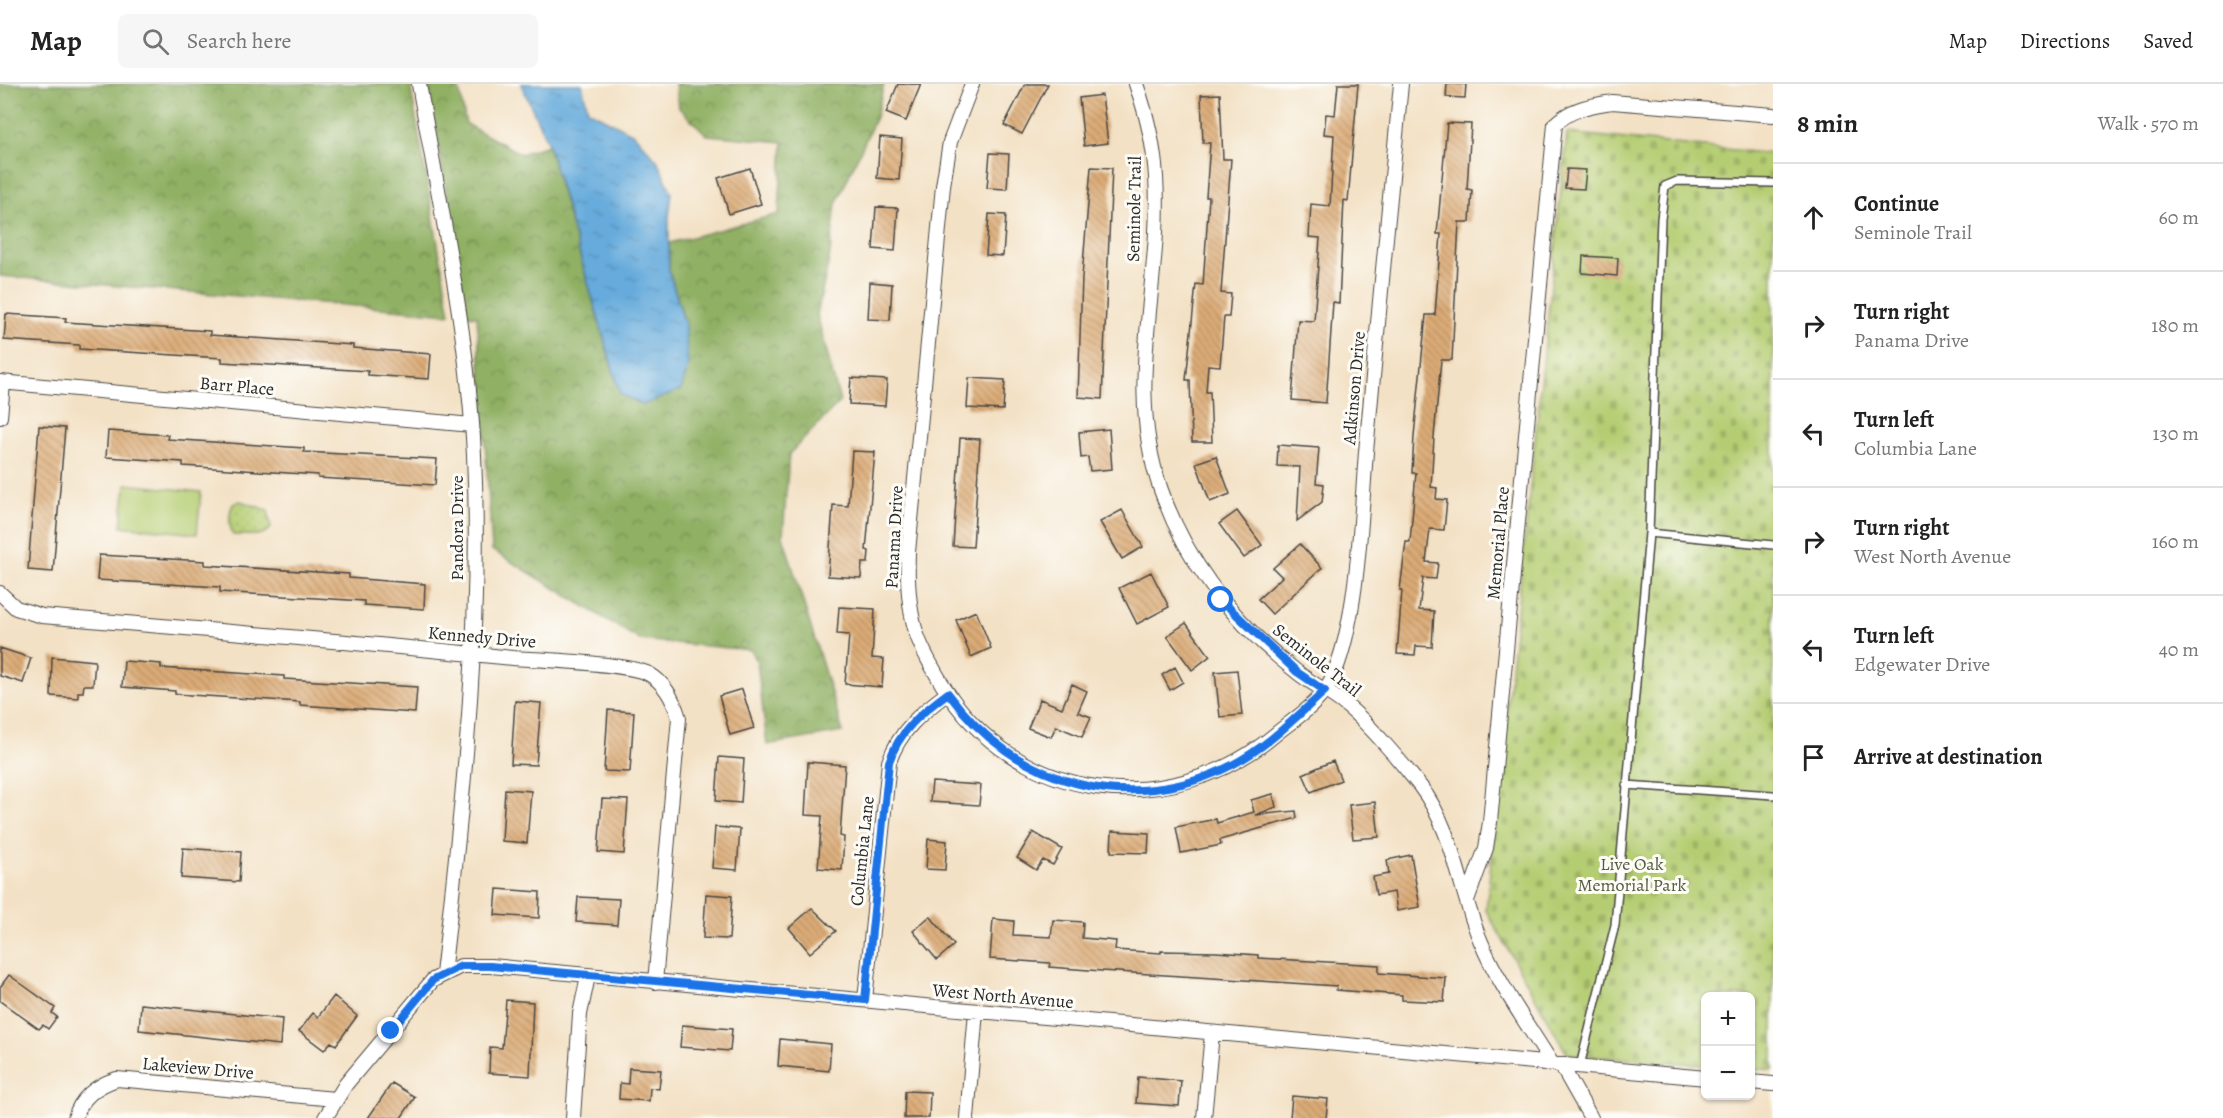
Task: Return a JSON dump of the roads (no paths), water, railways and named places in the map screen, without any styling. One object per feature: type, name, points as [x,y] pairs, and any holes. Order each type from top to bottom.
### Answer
[{"type":"street","name":"Pandora Drive","points":[[419,84],[456,299],[472,425],[476,564],[472,654],[443,974]]},
{"type":"street","name":"Panama Drive","points":[[972,84],[947,156],[908,552],[909,593],[917,636],[948,693],[967,720],[987,739],[1026,764],[1059,778],[1093,788],[1134,790],[1187,783],[1232,765],[1260,748],[1325,691]]},
{"type":"street","name":"Seminole Trail","points":[[1136,84],[1152,140],[1156,180],[1143,382],[1148,434],[1161,489],[1181,541],[1221,600],[1297,672],[1358,715],[1422,789],[1451,847],[1482,946],[1591,1118]]},
{"type":"street","name":"Adkinson Drive","points":[[1325,691],[1339,664],[1354,580],[1401,84]]},
{"type":"street","name":"Memorial Place","points":[[1467,900],[1486,848],[1490,822],[1556,124],[1566,114],[1586,106],[1612,102],[1773,115]]},
{"type":"street","name":"Barr Place","points":[[2,382],[472,425]]},
{"type":"street","points":[[0,417],[2,382]]},
{"type":"street","name":"Kennedy Drive","points":[[0,593],[16,608],[42,616],[472,654],[641,672],[661,683],[675,703],[679,718],[655,982]]},
{"type":"street","name":"Columbia Lane","points":[[865,1000],[889,762],[893,749],[912,722],[948,693]]},
{"type":"street","name":"West North Avenue","points":[[443,974],[461,966],[490,966],[1701,1078]]},
{"type":"street","points":[[325,1118],[335,1099],[433,980],[443,974]]},
{"type":"street","points":[[573,1118],[580,1014],[588,976]]},
{"type":"street","points":[[967,1118],[976,1011]]},
{"type":"street","points":[[1204,1118],[1212,1033]]},
{"type":"street","name":"Lakeview Drive","points":[[75,1118],[82,1104],[97,1087],[117,1080],[335,1099]]},
{"type":"street","points":[[1755,1082],[1773,1084]]},
{"type":"lane","points":[[1580,1066],[1615,925],[1649,533],[1661,219],[1665,186],[1677,181],[1773,183]]},
{"type":"lane","points":[[1649,533],[1773,545]]},
{"type":"lane","points":[[1626,785],[1773,795]]},
{"type":"water","points":[[521,84],[582,84],[588,110],[634,134],[657,160],[672,193],[669,217],[669,271],[685,324],[688,366],[681,390],[643,405],[620,394],[548,144]]},
{"type":"park label","name":"Live Oak Memorial Park","points":[[1632,874]]}]
